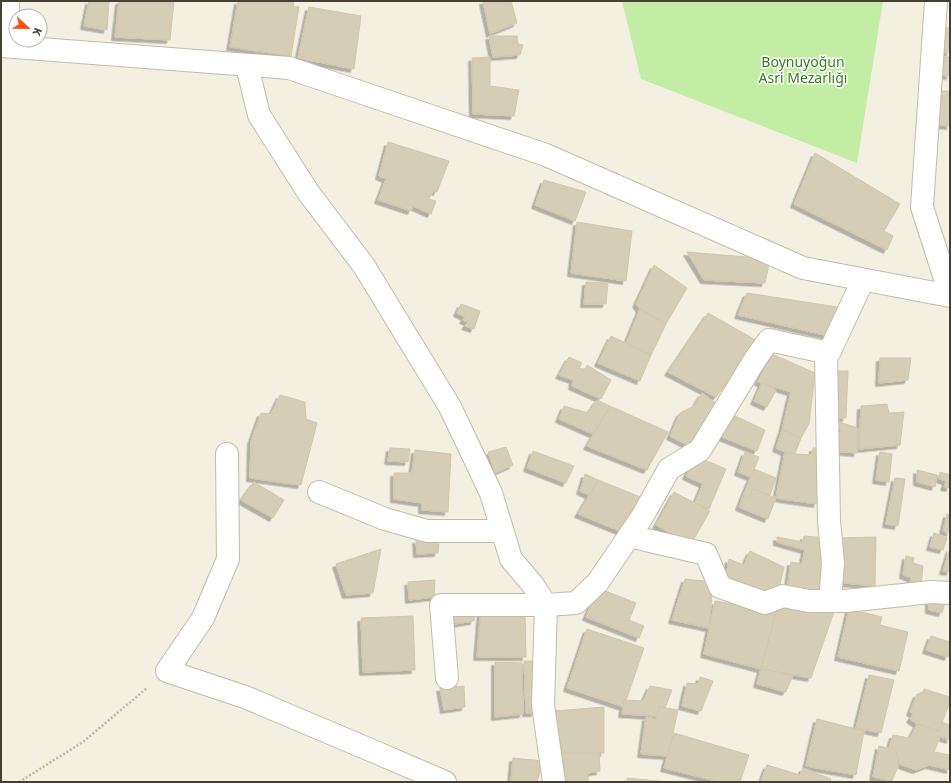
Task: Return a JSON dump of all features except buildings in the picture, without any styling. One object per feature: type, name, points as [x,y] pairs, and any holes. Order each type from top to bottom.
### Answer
[{"type":"street","points":[[8,1],[4,46],[247,66],[289,68],[546,155],[803,268],[950,295],[922,207],[936,1]]},
{"type":"street","points":[[247,66],[260,115],[308,192],[364,266],[450,407],[491,493],[511,559],[533,585],[546,605],[543,705],[554,782]]},
{"type":"street","points":[[448,678],[441,605],[546,605],[576,603],[598,582],[642,517],[669,469],[700,450],[756,358],[769,340],[829,353],[862,280]]},
{"type":"street","points":[[826,352],[829,520],[833,563],[830,601]]},
{"type":"street","points":[[227,454],[228,559],[202,618],[167,671],[244,698],[445,782]]},
{"type":"street","points":[[320,492],[385,519],[427,531],[502,531]]},
{"type":"street","points":[[629,536],[706,554],[720,587],[765,603],[783,596],[809,601],[854,601],[931,592],[950,593]]},
{"type":"path","points":[[19,782],[83,742],[167,671]]},
{"type":"green space","name":"Boynuyoğun Asri Mezarlığı","points":[[622,1],[883,1],[857,163],[641,79]]}]
